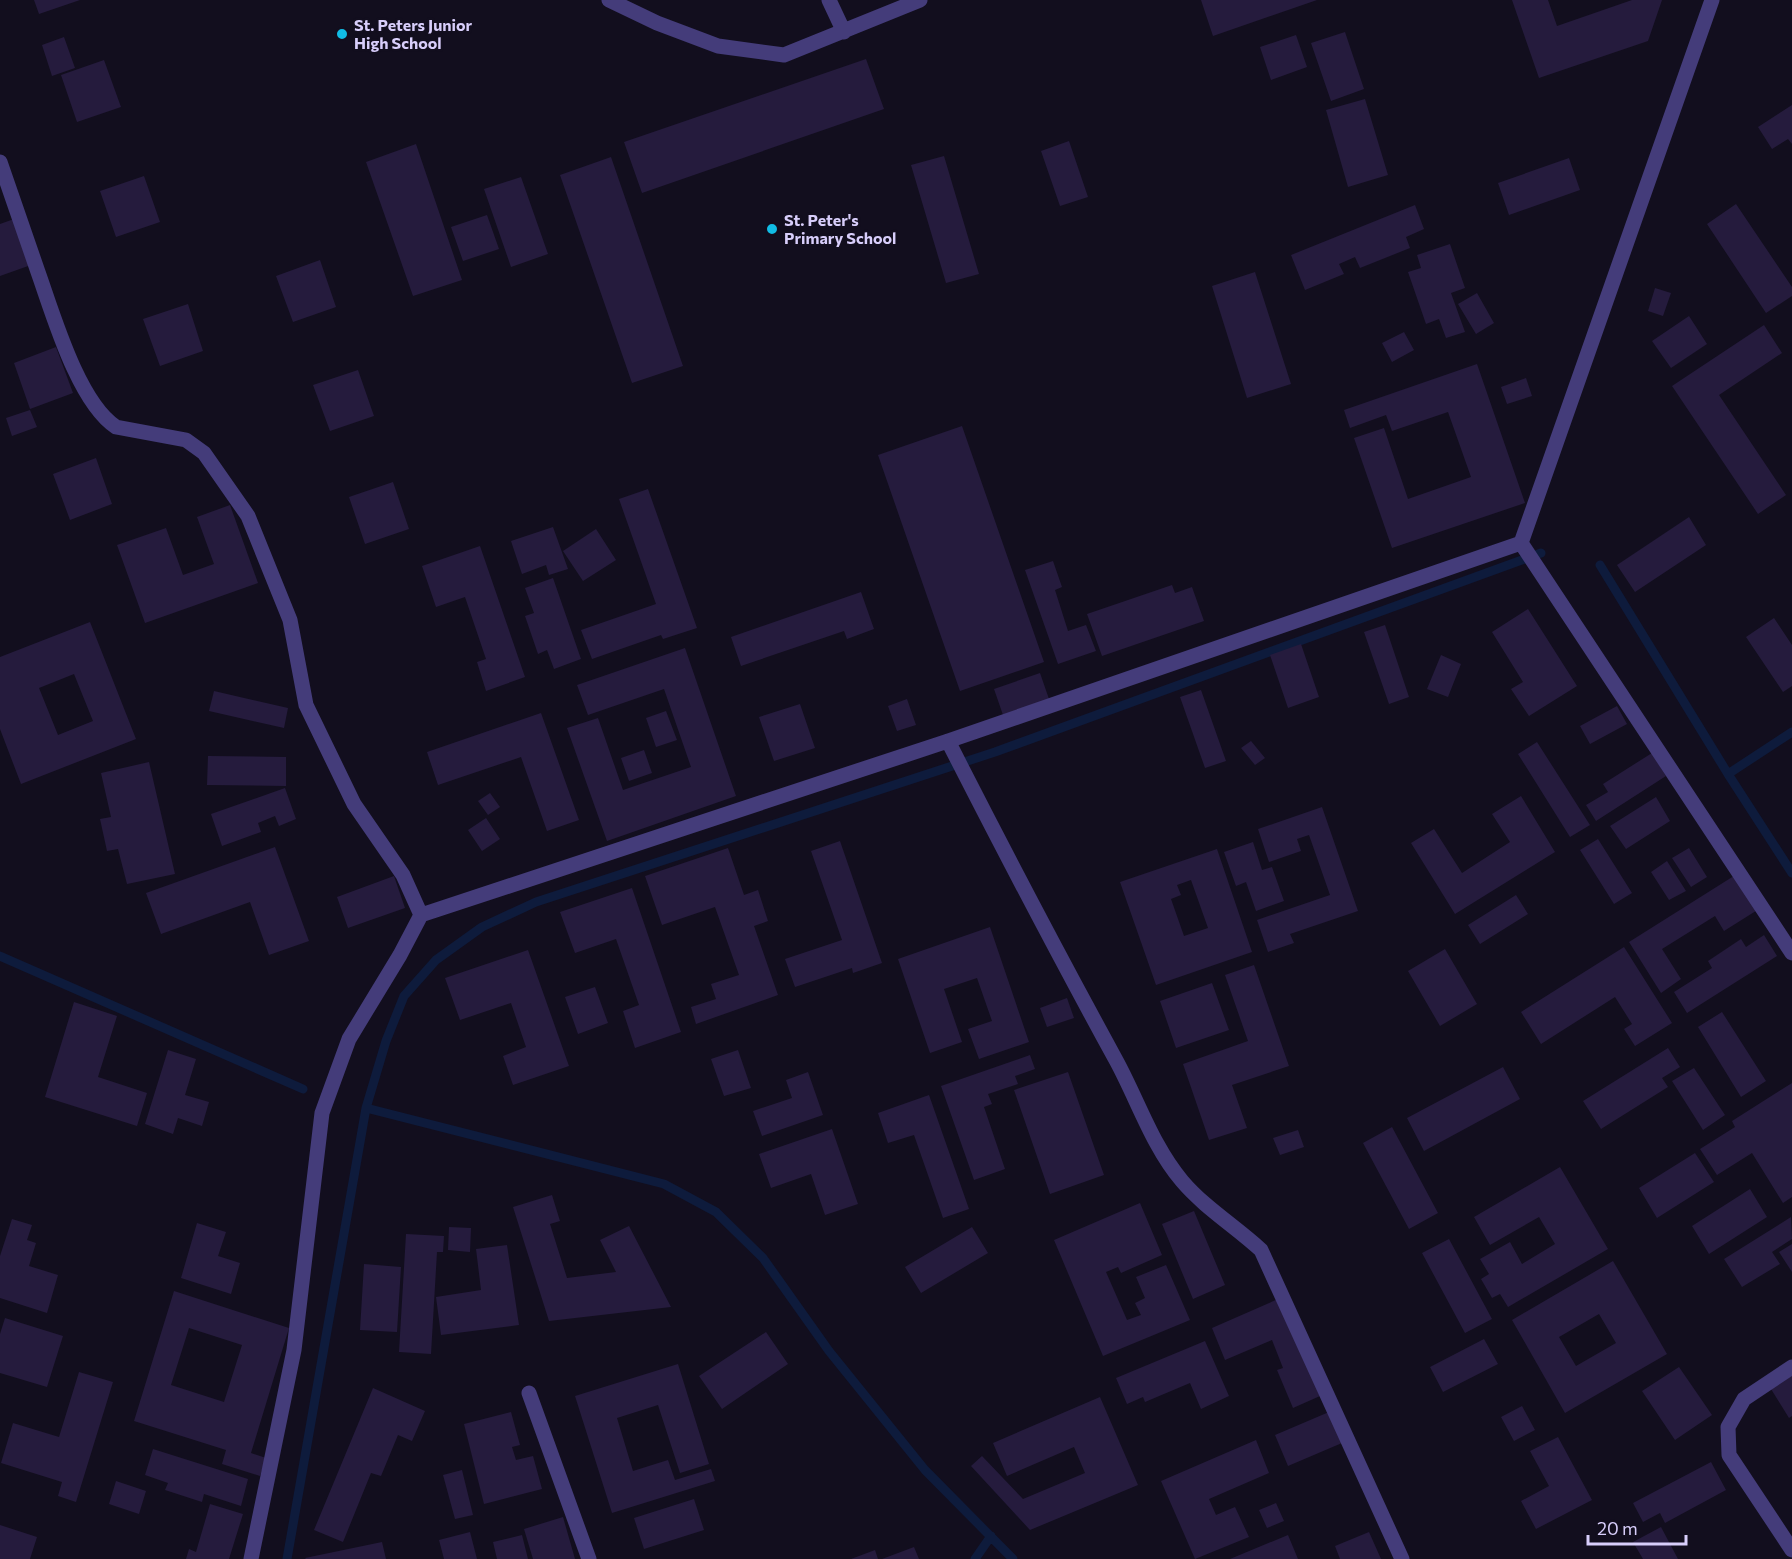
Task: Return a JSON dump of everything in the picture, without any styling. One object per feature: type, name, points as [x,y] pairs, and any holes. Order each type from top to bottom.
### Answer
[{"type":"street","points":[[609,0],[657,23],[718,46],[784,55],[920,0]]},
{"type":"street","points":[[829,0],[844,32]]},
{"type":"street","points":[[1521,543],[1712,0]]},
{"type":"street","points":[[0,162],[65,350],[93,405],[107,421],[116,426],[186,440],[204,453],[248,516],[290,620],[306,705],[354,804],[403,875],[421,915]]},
{"type":"street","points":[[251,1559],[294,1350],[322,1113],[349,1039],[400,955],[421,915],[948,741],[1521,543]]},
{"type":"street","points":[[1521,543],[1792,953]]},
{"type":"street","points":[[948,741],[1029,902],[1128,1082],[1163,1154],[1182,1182],[1217,1215],[1241,1231],[1260,1250],[1402,1559]]},
{"type":"street","points":[[1792,1367],[1744,1399],[1728,1427],[1729,1455],[1792,1550]]},
{"type":"street","points":[[529,1393],[589,1559]]},
{"type":"building","points":[[34,0],[80,0],[39,14]]},
{"type":"building","points":[[1201,0],[1317,0],[1213,36]]},
{"type":"building","points":[[1512,0],[1548,0],[1557,26],[1632,0],[1662,0],[1648,41],[1539,78]]},
{"type":"building","points":[[1345,32],[1364,89],[1331,101],[1311,43]]},
{"type":"building","points":[[1296,35],[1307,67],[1271,80],[1260,47]]},
{"type":"building","points":[[64,37],[75,68],[52,76],[42,45]]},
{"type":"building","points":[[866,59],[884,109],[642,193],[624,142]]},
{"type":"building","points":[[104,60],[121,107],[77,122],[61,75]]},
{"type":"building","points":[[1365,99],[1388,175],[1348,187],[1326,110]]},
{"type":"building","points":[[1792,105],[1792,144],[1788,139],[1772,149],[1758,127]]},
{"type":"building","points":[[1069,141],[1088,197],[1060,206],[1041,151]]},
{"type":"building","points":[[416,144],[462,280],[413,296],[366,162]]},
{"type":"building","points":[[944,156],[979,274],[946,283],[911,165]]},
{"type":"building","points":[[611,157],[683,366],[632,383],[560,175]]},
{"type":"building","points":[[1569,158],[1580,190],[1509,215],[1498,183]]},
{"type":"building","points":[[144,176],[160,222],[116,237],[100,191]]},
{"type":"building","points":[[521,177],[548,254],[511,267],[484,189]]},
{"type":"building","points":[[1736,204],[1792,287],[1792,296],[1766,313],[1707,224]]},
{"type":"building","points":[[1415,205],[1424,229],[1406,237],[1410,248],[1360,268],[1355,257],[1339,264],[1344,274],[1305,290],[1291,255]]},
{"type":"building","points":[[487,215],[499,249],[463,261],[451,227]]},
{"type":"building","points":[[14,219],[31,265],[0,276],[0,224]]},
{"type":"building","points":[[1450,244],[1465,288],[1451,293],[1465,332],[1446,338],[1439,319],[1426,324],[1408,272],[1421,268],[1417,255]]},
{"type":"building","points":[[320,260],[336,307],[293,322],[276,276]]},
{"type":"building","points":[[1255,272],[1291,384],[1247,398],[1212,286]]},
{"type":"building","points":[[1655,288],[1671,293],[1663,316],[1648,311]]},
{"type":"building","points":[[1477,293],[1494,323],[1476,334],[1458,304]]},
{"type":"building","points":[[188,304],[203,351],[160,366],[143,319]]},
{"type":"building","points":[[1689,316],[1707,344],[1671,368],[1652,341]]},
{"type":"building","points":[[1764,325],[1782,353],[1719,395],[1786,495],[1758,514],[1672,386]]},
{"type":"building","points":[[1404,332],[1414,350],[1392,362],[1382,343]]},
{"type":"building","points":[[56,347],[73,393],[30,409],[14,363]]},
{"type":"building","points":[[1477,364],[1525,503],[1392,548],[1354,438],[1384,428],[1408,499],[1471,477],[1448,412],[1392,431],[1386,415],[1350,428],[1344,410]]},
{"type":"building","points":[[358,370],[374,416],[330,431],[313,385]]},
{"type":"building","points":[[1526,378],[1532,396],[1507,404],[1501,387]]},
{"type":"building","points":[[30,410],[37,427],[12,436],[6,418]]},
{"type":"building","points":[[962,426],[1044,662],[960,691],[878,455]]},
{"type":"building","points":[[96,458],[112,504],[70,520],[53,474]]},
{"type":"building","points":[[393,482],[409,529],[365,544],[349,497]]},
{"type":"building","points":[[648,489],[697,628],[663,639],[661,635],[592,659],[581,630],[656,604],[619,499]]},
{"type":"building","points":[[230,505],[258,583],[145,623],[117,545],[166,528],[183,575],[214,564],[197,517]]},
{"type":"building","points":[[1689,517],[1706,545],[1635,592],[1617,565]]},
{"type":"building","points":[[553,527],[568,569],[549,575],[546,565],[522,574],[511,541]]},
{"type":"building","points":[[596,529],[616,560],[583,581],[563,551]]},
{"type":"building","points":[[480,546],[525,677],[486,691],[477,662],[486,659],[465,597],[436,607],[422,566]]},
{"type":"building","points":[[1053,561],[1062,587],[1055,590],[1068,631],[1086,625],[1096,651],[1058,664],[1025,570]]},
{"type":"building","points":[[553,578],[581,659],[554,669],[547,650],[538,654],[525,616],[534,613],[525,588]]},
{"type":"building","points":[[1172,585],[1175,593],[1192,587],[1204,621],[1102,656],[1087,614]]},
{"type":"building","points":[[861,592],[874,629],[847,639],[844,631],[741,666],[731,637]]},
{"type":"building","points":[[1528,609],[1577,686],[1529,716],[1511,689],[1523,682],[1492,632]]},
{"type":"building","points":[[1774,618],[1792,645],[1792,686],[1783,692],[1746,637]]},
{"type":"building","points":[[90,622],[136,739],[21,784],[0,729],[0,657]],"holes":[[[74,674],[93,721],[58,735],[39,688]]]},
{"type":"building","points":[[1385,625],[1409,697],[1389,704],[1364,632]]},
{"type":"building","points":[[1301,644],[1319,697],[1288,708],[1270,655]]},
{"type":"building","points":[[685,648],[736,796],[607,841],[567,728],[598,718],[623,790],[691,767],[664,689],[588,715],[577,685]]},
{"type":"building","points":[[1441,655],[1461,664],[1448,697],[1427,689]]},
{"type":"building","points":[[1040,673],[1049,699],[1003,715],[994,689]]},
{"type":"building","points":[[1201,690],[1226,761],[1205,768],[1180,697]]},
{"type":"building","points":[[214,691],[288,708],[284,728],[209,711]]},
{"type":"building","points":[[907,699],[916,725],[897,731],[888,706]]},
{"type":"building","points":[[800,704],[815,748],[774,761],[759,717]]},
{"type":"building","points":[[1617,706],[1627,724],[1590,744],[1580,726]]},
{"type":"building","points":[[666,711],[677,740],[656,747],[646,718]]},
{"type":"building","points":[[541,713],[579,820],[547,831],[521,757],[438,785],[427,752]]},
{"type":"building","points":[[1251,741],[1265,758],[1255,765],[1241,748]]},
{"type":"building","points":[[1537,742],[1590,825],[1570,837],[1518,754]]},
{"type":"building","points":[[644,750],[652,773],[629,781],[621,758]]},
{"type":"building","points":[[1652,753],[1666,776],[1596,821],[1586,805],[1608,792],[1603,784]]},
{"type":"building","points":[[208,756],[286,757],[286,786],[207,785]]},
{"type":"building","points":[[149,762],[175,874],[127,884],[118,849],[107,851],[100,819],[111,817],[101,773]]},
{"type":"building","points":[[285,788],[296,819],[279,826],[275,816],[258,823],[261,832],[222,846],[211,814]]},
{"type":"building","points":[[490,793],[500,807],[488,815],[478,801]]},
{"type":"building","points":[[1521,796],[1555,852],[1455,914],[1411,843],[1434,829],[1462,873],[1510,842],[1492,814]]},
{"type":"building","points":[[1656,797],[1670,821],[1626,849],[1610,826]]},
{"type":"building","points":[[1322,807],[1358,911],[1290,934],[1294,943],[1268,952],[1257,920],[1330,895],[1309,835],[1297,839],[1301,851],[1269,862],[1258,829]]},
{"type":"building","points":[[486,818],[500,839],[482,851],[468,830]]},
{"type":"building","points":[[1598,839],[1632,893],[1614,904],[1580,850]]},
{"type":"building","points":[[840,841],[882,963],[853,973],[852,968],[795,987],[785,959],[842,940],[811,851]]},
{"type":"building","points":[[1253,842],[1262,870],[1272,867],[1284,901],[1256,911],[1246,882],[1236,886],[1224,852]]},
{"type":"building","points":[[275,847],[309,941],[269,955],[250,902],[161,934],[146,893]]},
{"type":"building","points":[[728,848],[744,895],[758,890],[768,921],[754,926],[778,995],[696,1024],[691,1007],[716,999],[711,984],[739,975],[715,907],[662,925],[645,876]]},
{"type":"building","points":[[1689,848],[1707,877],[1691,887],[1672,858]]},
{"type":"building","points":[[1217,849],[1252,952],[1156,985],[1120,882]],"holes":[[[1191,880],[1208,928],[1184,936],[1171,899],[1181,895],[1177,885]]]},
{"type":"building","points":[[1667,861],[1686,891],[1669,900],[1651,872]]},
{"type":"building","points":[[1737,874],[1759,909],[1724,931],[1715,916],[1662,949],[1681,979],[1661,993],[1629,942]]},
{"type":"building","points":[[394,876],[405,908],[348,928],[337,897]]},
{"type":"building","points":[[632,888],[681,1032],[635,1048],[623,1011],[639,1005],[616,939],[575,953],[560,912]]},
{"type":"building","points":[[1516,895],[1528,914],[1480,944],[1468,925]]},
{"type":"building","points":[[990,927],[1029,1042],[979,1059],[968,1029],[992,1021],[977,978],[944,989],[962,1042],[930,1053],[898,959]]},
{"type":"building","points":[[1764,935],[1777,956],[1687,1013],[1674,992],[1712,968],[1708,961],[1741,939],[1746,947]]},
{"type":"building","points":[[1624,947],[1672,1023],[1635,1046],[1624,1029],[1632,1024],[1615,997],[1541,1044],[1521,1012]]},
{"type":"building","points":[[1445,949],[1477,1004],[1440,1026],[1408,971]]},
{"type":"building","points":[[528,950],[569,1066],[513,1085],[503,1056],[526,1047],[511,1003],[460,1020],[445,978]]},
{"type":"building","points":[[1254,965],[1289,1066],[1232,1085],[1247,1128],[1209,1140],[1183,1064],[1248,1041],[1225,975]]},
{"type":"building","points":[[1212,983],[1229,1030],[1176,1048],[1160,1001]]},
{"type":"building","points":[[595,987],[608,1023],[578,1034],[565,997]]},
{"type":"building","points":[[1067,998],[1074,1018],[1047,1027],[1040,1008]]},
{"type":"building","points":[[74,1002],[117,1016],[98,1077],[147,1093],[137,1126],[45,1097]]},
{"type":"building","points":[[1722,1012],[1766,1081],[1741,1097],[1698,1027]]},
{"type":"building","points":[[1668,1048],[1680,1067],[1662,1078],[1668,1087],[1601,1129],[1583,1101]]},
{"type":"building","points":[[168,1050],[196,1059],[185,1095],[209,1102],[202,1126],[178,1118],[173,1134],[145,1124]]},
{"type":"building","points":[[738,1050],[751,1088],[724,1096],[711,1059]]},
{"type":"building","points":[[1030,1055],[1035,1069],[1015,1076],[1018,1084],[988,1094],[992,1104],[984,1107],[1005,1169],[974,1180],[941,1086]]},
{"type":"building","points":[[1503,1067],[1520,1099],[1424,1151],[1407,1118]]},
{"type":"building","points":[[1694,1068],[1725,1115],[1703,1130],[1672,1081]]},
{"type":"building","points":[[808,1072],[823,1115],[762,1136],[753,1111],[792,1098],[786,1080]]},
{"type":"building","points":[[1068,1072],[1104,1175],[1050,1194],[1014,1090]]},
{"type":"building","points":[[1792,1083],[1792,1197],[1783,1203],[1752,1153],[1717,1175],[1700,1149],[1735,1127],[1732,1121]]},
{"type":"building","points":[[929,1095],[969,1209],[943,1218],[914,1135],[888,1143],[878,1113]]},
{"type":"building","points":[[1392,1127],[1438,1213],[1409,1229],[1363,1143]]},
{"type":"building","points":[[832,1129],[858,1204],[825,1215],[811,1174],[771,1188],[759,1154]]},
{"type":"building","points":[[1298,1130],[1304,1147],[1280,1155],[1273,1138]]},
{"type":"building","points":[[1695,1153],[1714,1182],[1657,1218],[1639,1188]]},
{"type":"building","points":[[1560,1167],[1608,1249],[1508,1307],[1500,1294],[1492,1298],[1481,1279],[1489,1274],[1480,1259],[1510,1242],[1522,1264],[1555,1244],[1539,1217],[1490,1245],[1474,1217]]},
{"type":"building","points":[[1750,1189],[1767,1217],[1709,1254],[1692,1226]]},
{"type":"building","points":[[552,1195],[560,1221],[550,1224],[567,1278],[616,1272],[600,1240],[629,1226],[671,1307],[549,1321],[513,1207]]},
{"type":"building","points":[[1140,1203],[1162,1255],[1121,1273],[1118,1267],[1106,1272],[1127,1320],[1141,1315],[1135,1303],[1145,1298],[1136,1277],[1166,1265],[1190,1320],[1103,1356],[1054,1240]]},
{"type":"building","points":[[1194,1211],[1225,1285],[1193,1299],[1162,1224]]},
{"type":"building","points":[[1791,1217],[1792,1239],[1772,1252],[1780,1264],[1742,1287],[1724,1259]]},
{"type":"building","points":[[12,1219],[32,1225],[27,1240],[36,1243],[29,1266],[58,1275],[47,1313],[0,1298],[0,1256]]},
{"type":"building","points":[[197,1223],[226,1232],[218,1256],[240,1263],[231,1294],[181,1278]]},
{"type":"building","points":[[449,1227],[471,1228],[470,1252],[448,1250]]},
{"type":"building","points":[[972,1227],[988,1253],[921,1293],[905,1267]]},
{"type":"building","points":[[406,1234],[444,1236],[443,1252],[437,1252],[431,1354],[399,1352]]},
{"type":"building","points":[[1449,1239],[1492,1319],[1465,1333],[1422,1253]]},
{"type":"building","points":[[1792,1244],[1792,1272],[1779,1252]]},
{"type":"building","points":[[507,1245],[519,1325],[441,1335],[436,1297],[481,1290],[476,1249]]},
{"type":"building","points":[[1613,1261],[1667,1354],[1565,1413],[1512,1320]],"holes":[[[1599,1314],[1616,1343],[1576,1366],[1559,1337]]]},
{"type":"building","points":[[364,1264],[401,1267],[397,1332],[360,1330]]},
{"type":"building","points":[[174,1291],[289,1328],[251,1453],[266,1458],[260,1476],[222,1464],[226,1450],[134,1421]],"holes":[[[189,1328],[242,1345],[224,1402],[171,1385]]]},
{"type":"building","points":[[1278,1299],[1320,1396],[1293,1408],[1277,1370],[1283,1368],[1272,1340],[1225,1360],[1212,1328]]},
{"type":"building","points":[[5,1318],[63,1336],[47,1387],[0,1373],[0,1334]]},
{"type":"building","points":[[766,1332],[788,1364],[722,1409],[699,1376]]},
{"type":"building","points":[[1484,1339],[1498,1364],[1443,1392],[1430,1367]]},
{"type":"building","points":[[1205,1341],[1229,1396],[1201,1409],[1190,1383],[1145,1402],[1143,1397],[1127,1404],[1116,1378]]},
{"type":"building","points":[[678,1364],[709,1464],[680,1473],[658,1405],[617,1418],[633,1471],[668,1460],[675,1480],[711,1469],[715,1481],[612,1513],[575,1396]]},
{"type":"building","points":[[1679,1367],[1712,1415],[1675,1440],[1642,1391]]},
{"type":"building","points":[[79,1372],[113,1382],[76,1502],[58,1496],[62,1482],[1,1463],[13,1423],[59,1437]]},
{"type":"building","points":[[1792,1375],[1792,1416],[1789,1418],[1771,1389]]},
{"type":"building","points":[[373,1388],[425,1411],[412,1441],[398,1435],[381,1476],[371,1473],[343,1542],[314,1530]]},
{"type":"building","points":[[1100,1397],[1138,1485],[1030,1530],[971,1466],[982,1456],[1023,1499],[1085,1473],[1074,1447],[1007,1476],[993,1443]]},
{"type":"building","points":[[1522,1406],[1535,1430],[1514,1441],[1501,1417]]},
{"type":"building","points":[[511,1412],[520,1445],[512,1447],[516,1460],[533,1456],[542,1489],[484,1504],[464,1424]]},
{"type":"building","points":[[1329,1412],[1342,1443],[1288,1466],[1275,1435]]},
{"type":"building","points":[[1558,1437],[1592,1500],[1536,1529],[1521,1501],[1549,1486],[1530,1451]]},
{"type":"building","points":[[1256,1440],[1269,1473],[1209,1499],[1216,1515],[1235,1507],[1249,1537],[1195,1559],[1161,1481]]},
{"type":"building","points":[[153,1449],[248,1479],[241,1506],[204,1494],[202,1502],[165,1490],[168,1483],[145,1475]]},
{"type":"building","points":[[1711,1462],[1726,1490],[1665,1523],[1660,1513],[1643,1522],[1633,1503]]},
{"type":"building","points":[[462,1470],[473,1515],[455,1519],[443,1475]]},
{"type":"building","points":[[116,1481],[146,1491],[139,1514],[109,1504]]},
{"type":"building","points":[[694,1499],[704,1530],[644,1549],[634,1518]]},
{"type":"building","points":[[1276,1503],[1284,1521],[1267,1528],[1259,1510]]},
{"type":"building","points":[[210,1504],[243,1514],[229,1559],[186,1559],[189,1549],[196,1552]]},
{"type":"building","points":[[563,1517],[575,1559],[533,1559],[524,1529]]},
{"type":"building","points":[[0,1525],[37,1537],[30,1559],[0,1559]]},
{"type":"building","points":[[1661,1527],[1678,1559],[1643,1559],[1633,1542]]},
{"type":"building","points":[[470,1532],[477,1559],[444,1559],[439,1540]]},
{"type":"building","points":[[1369,1532],[1381,1559],[1340,1559],[1335,1546]]},
{"type":"building","points":[[522,1535],[528,1559],[497,1559],[493,1542]]},
{"type":"building","points":[[1288,1535],[1298,1559],[1230,1559]]},
{"type":"building","points":[[382,1542],[386,1559],[305,1558]]},
{"type":"building","points":[[914,1547],[919,1559],[882,1559]]},
{"type":"building","points":[[875,1550],[878,1559],[851,1559]]},
{"type":"waterway","points":[[287,1559],[366,1108],[386,1041],[404,996],[436,960],[482,927],[536,902],[995,752],[1541,553]]},
{"type":"waterway","points":[[1600,565],[1728,774],[1792,873]]},
{"type":"waterway","points":[[1728,774],[1792,732]]},
{"type":"waterway","points":[[0,956],[303,1089]]},
{"type":"waterway","points":[[366,1108],[664,1184],[716,1212],[763,1258],[829,1351],[925,1470],[1013,1559]]},
{"type":"waterway","points":[[975,1559],[991,1536]]},
{"type":"place","name":"St. Peters Junior High School","points":[[342,34]]},
{"type":"place","name":"St. Peter's Primary School","points":[[772,229]]}]
